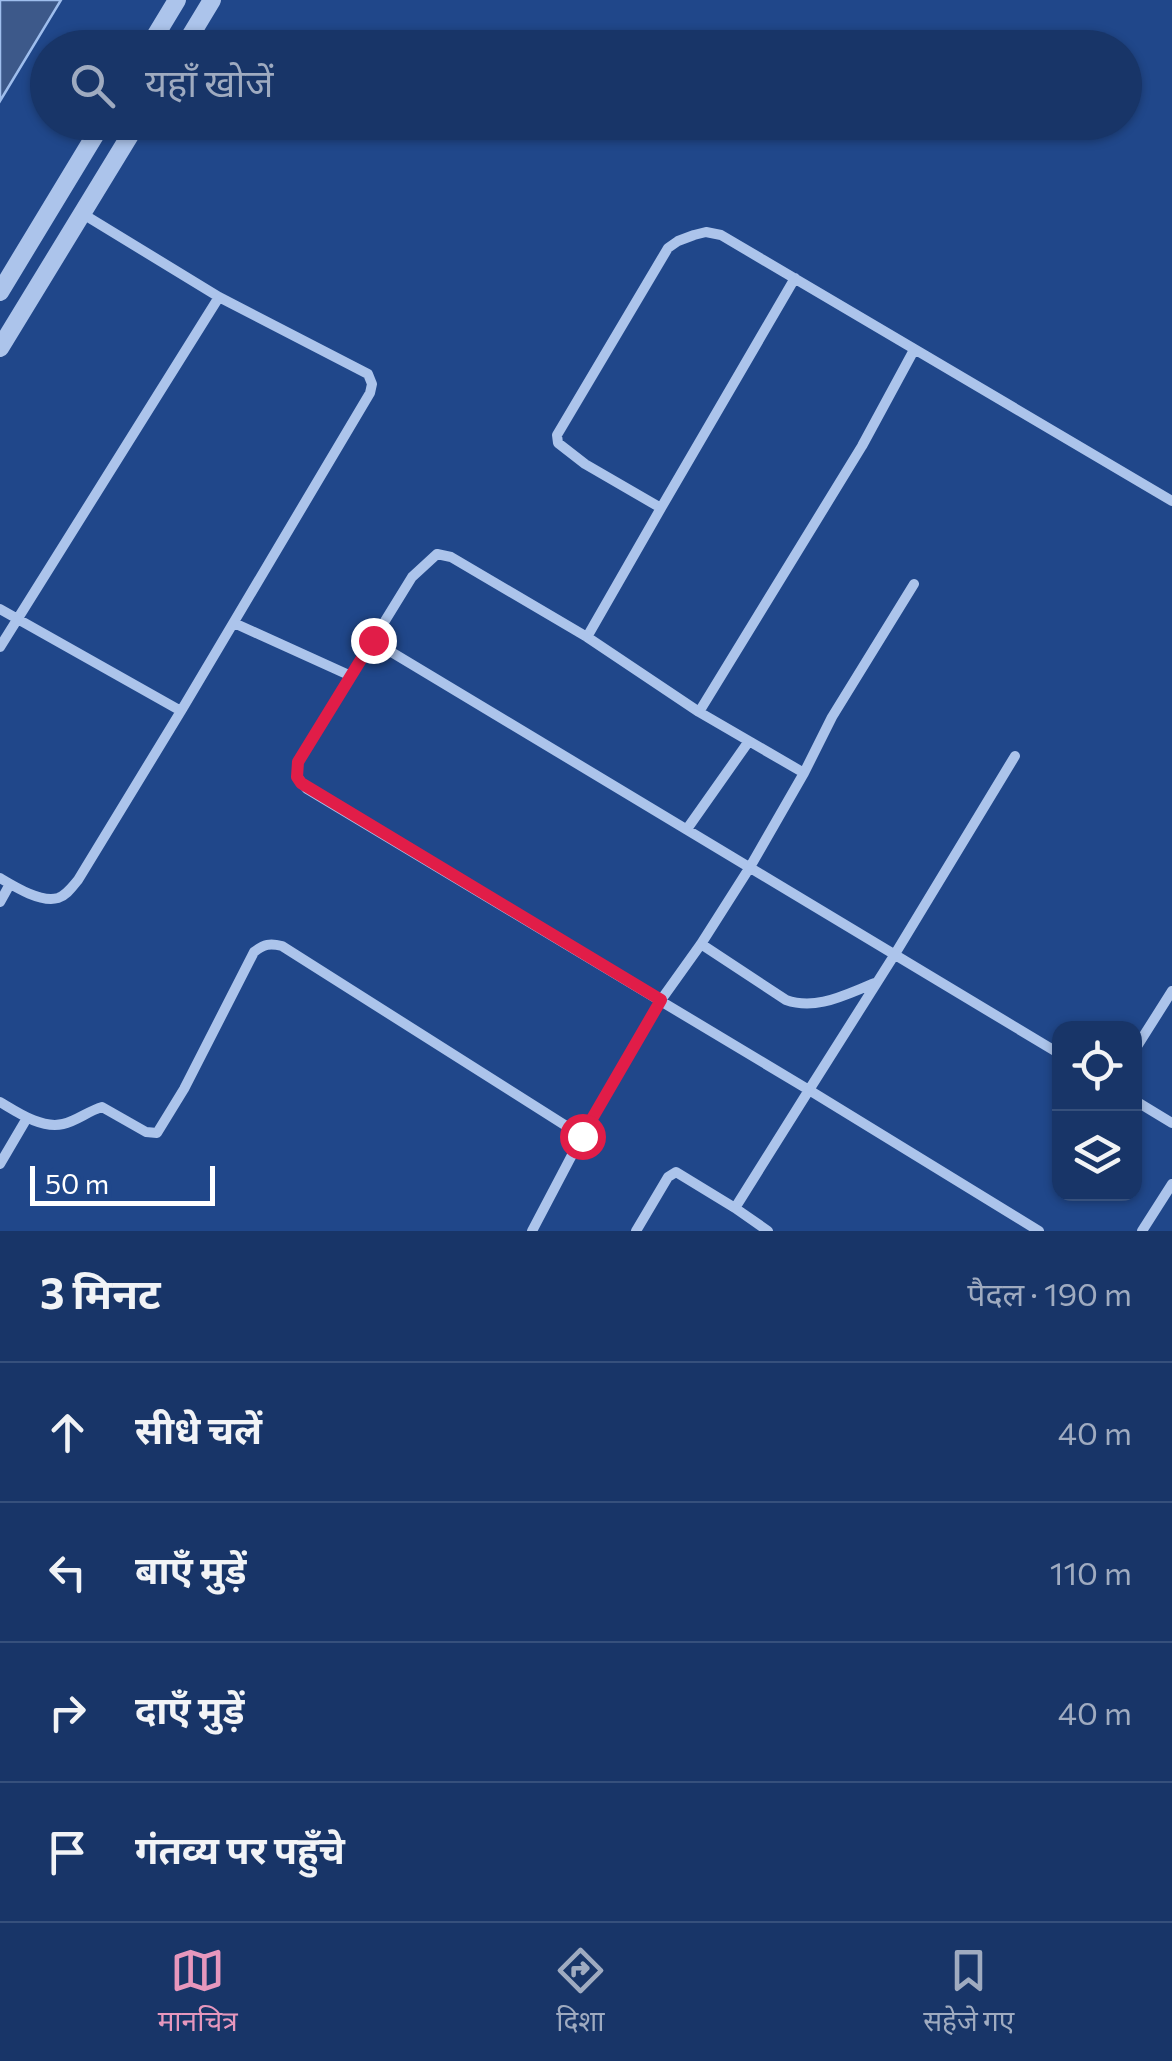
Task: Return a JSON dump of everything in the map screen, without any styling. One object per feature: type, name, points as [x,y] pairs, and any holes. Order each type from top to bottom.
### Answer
[{"type":"street","points":[[159,30],[177,0]]},
{"type":"street","points":[[194,30],[212,0]]},
{"type":"street","points":[[0,292],[91,140]]},
{"type":"street","points":[[0,348],[127,140]]},
{"type":"street","points":[[0,902],[5,881],[44,898],[56,899],[78,880],[372,384],[368,374],[220,297],[83,214]]},
{"type":"street","points":[[661,508],[586,464],[561,446],[557,435],[668,248],[706,232],[722,235],[1172,501]]},
{"type":"street","points":[[587,637],[795,278]]},
{"type":"street","points":[[0,647],[220,297]]},
{"type":"street","points":[[699,712],[862,446],[914,350]]},
{"type":"street","points":[[804,773],[699,712],[587,637],[452,556],[437,554],[412,577],[298,762],[297,777],[301,783],[1039,1231]]},
{"type":"street","points":[[532,1231],[661,1000],[750,867],[832,717],[914,584]]},
{"type":"street","points":[[0,610],[181,712]]},
{"type":"street","points":[[234,622],[351,676]]},
{"type":"street","points":[[373,640],[1052,1049]]},
{"type":"street","points":[[687,830],[749,741]]},
{"type":"street","points":[[735,1208],[1015,756]]},
{"type":"street","points":[[0,1102],[27,1118],[62,1124],[102,1107],[146,1132],[156,1132],[184,1089],[254,952],[272,944],[282,946],[582,1136]]},
{"type":"street","points":[[701,944],[796,1004],[822,1004],[876,982]]},
{"type":"street","points":[[1142,1038],[1172,990]]},
{"type":"street","points":[[1142,1105],[1172,1123]]},
{"type":"street","points":[[0,1164],[27,1118]]},
{"type":"street","points":[[636,1231],[673,1172],[768,1231]]},
{"type":"street","points":[[1142,1231],[1172,1184]]},
{"type":"water","points":[[0,0],[61,0],[43,30],[30,30],[30,51],[0,101]]},
{"type":"route","points":[[373,640],[298,762],[297,777],[301,783],[661,1000],[582,1136]]}]
